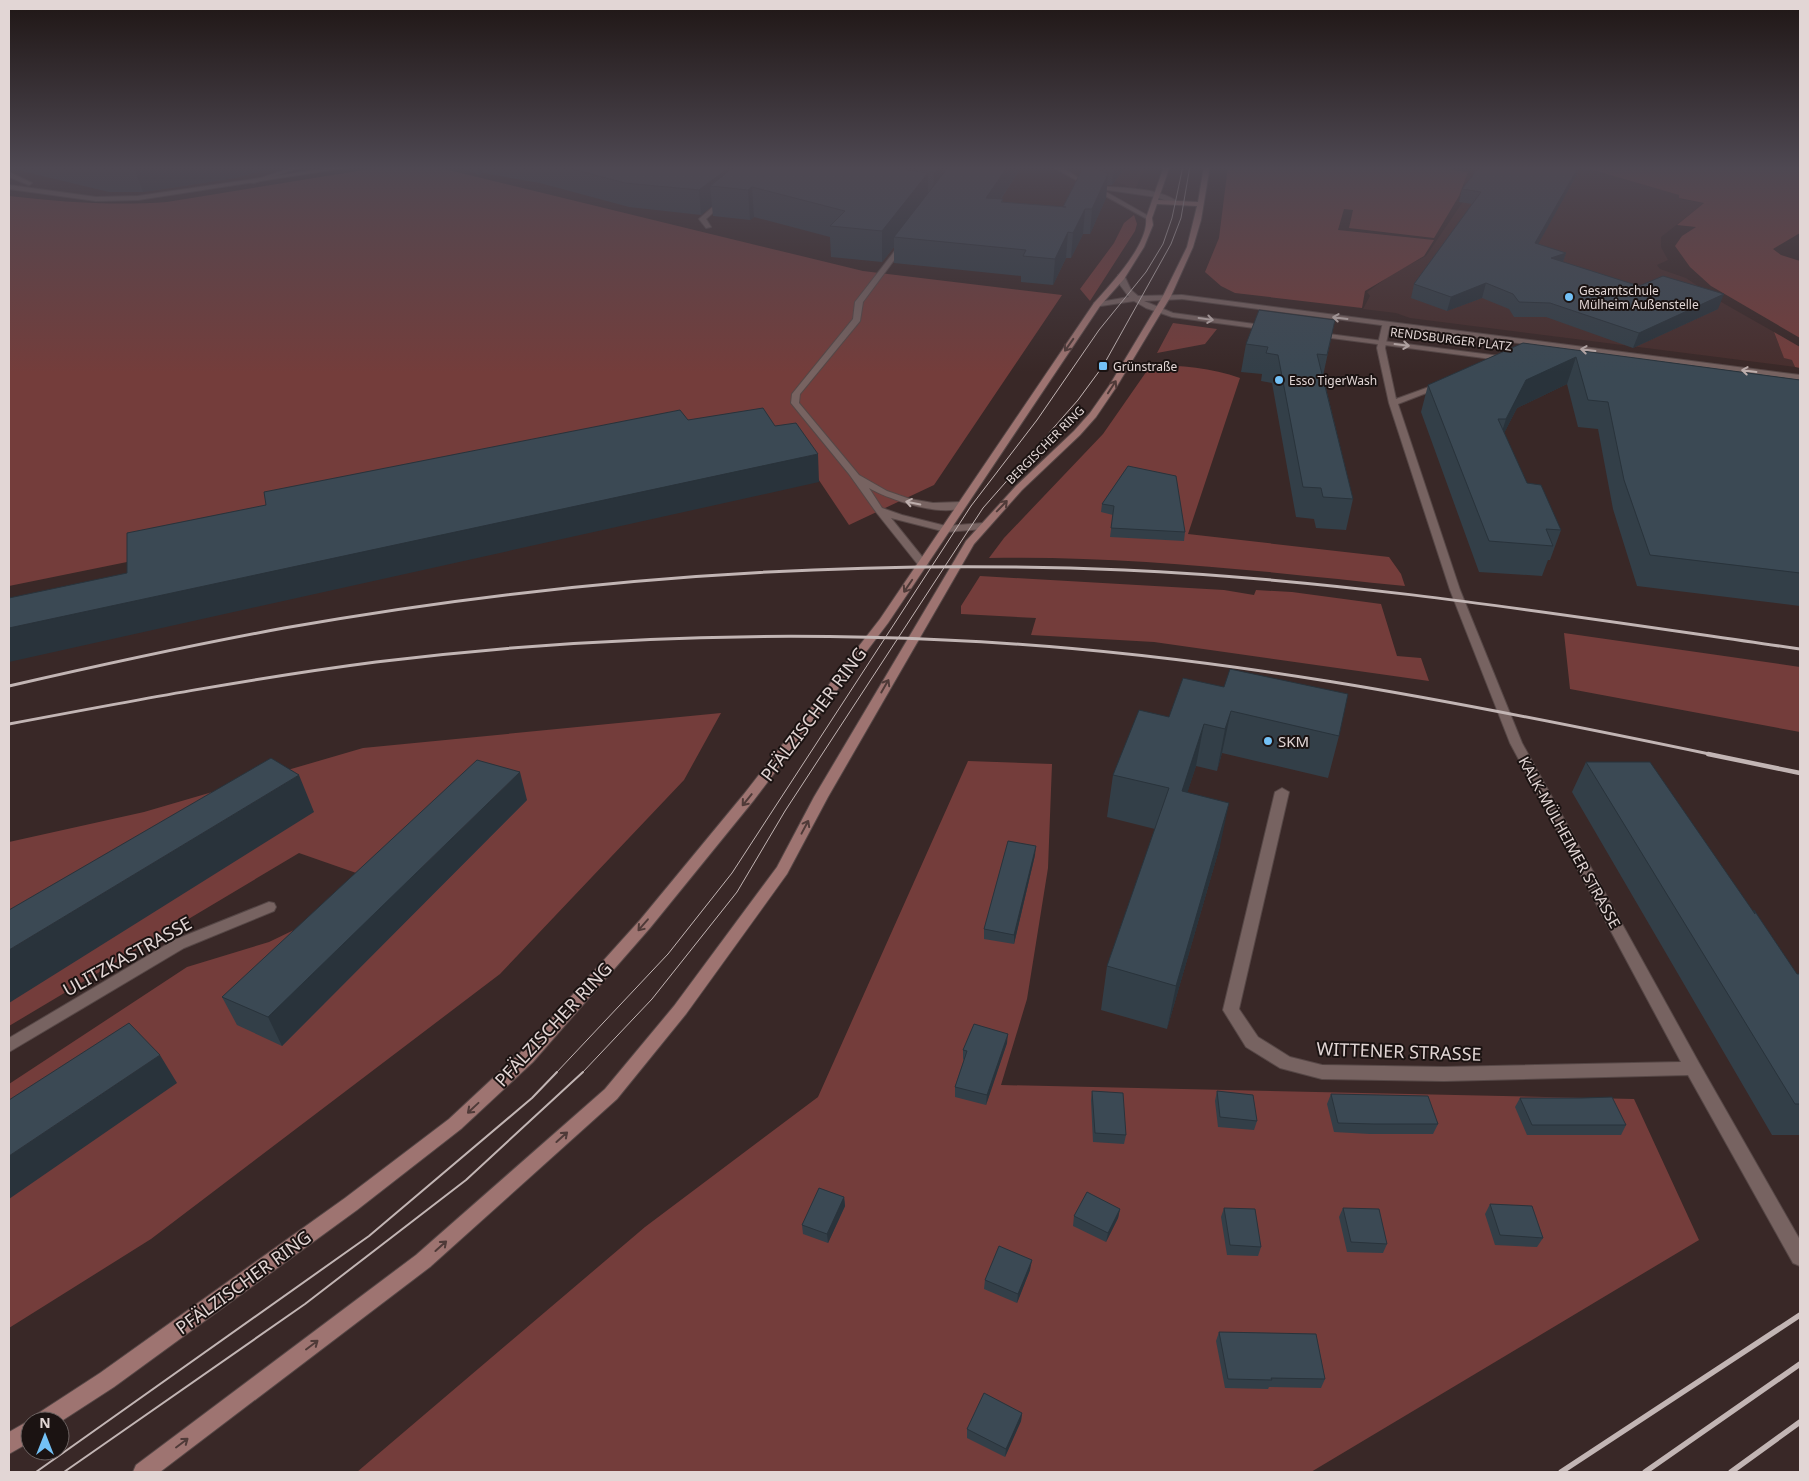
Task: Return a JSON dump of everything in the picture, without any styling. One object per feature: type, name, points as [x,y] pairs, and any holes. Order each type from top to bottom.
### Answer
[{"type":"main road","name":"BERGISCHER RING","points":[[954,517],[1097,305],[1121,277],[1141,247],[1146,235]]},
{"type":"main road","name":"BERGISCHER RING","points":[[143,1472],[423,1261],[610,1094],[680,1010],[782,870],[840,763],[970,543],[983,526],[1093,415],[1166,296],[1190,247],[1193,235]]},
{"type":"main road","name":"PFÄLZISCHER RING","points":[[59,1411],[107,1380],[352,1204],[456,1124],[527,1057],[645,924],[750,797],[884,621],[954,517]]},
{"type":"main road","points":[[9,1444],[20,1437]]},
{"type":"street","points":[[906,240],[859,302],[857,319],[796,394],[795,403],[852,472],[879,510],[923,564]]},
{"type":"street","points":[[1121,277],[1124,288],[1134,298],[1172,315],[1283,329]]},
{"type":"street","name":"RENDSBURGER PLATZ","points":[[1097,305],[1134,298],[1166,296],[1800,378]]},
{"type":"street","name":"KALK-MÜLHEIMER STRASSE","points":[[1386,324],[1381,348],[1393,403],[1455,590],[1516,743],[1693,1068],[1800,1257]]},
{"type":"street","name":"RENDSBURGER PLATZ","points":[[1303,332],[1515,360],[1495,366]]},
{"type":"street","points":[[1393,403],[1450,382]]},
{"type":"street","points":[[852,472],[881,493],[905,502],[936,508],[954,517],[983,526]]},
{"type":"street","points":[[879,510],[907,520],[954,517]]},
{"type":"street","name":"WITTENER STRASSE","points":[[1282,792],[1231,1010],[1252,1042],[1286,1062],[1322,1072],[1444,1074],[1693,1068]]},
{"type":"street","name":"ULITZKASTRASSE","points":[[9,1046],[179,944],[269,908]]},
{"type":"shaded area","points":[[9,235],[716,235],[863,271],[1062,295],[934,485],[849,525],[784,428],[9,586]]},
{"type":"shaded area","points":[[1118,235],[1132,235],[1090,301],[1080,289]]},
{"type":"shaded area","points":[[1219,235],[1387,235],[1434,240],[1424,256],[1365,291],[1362,308],[1235,293],[1221,286],[1205,272]]},
{"type":"shaded area","points":[[1409,235],[1436,235],[1434,238]]},
{"type":"shaded area","points":[[1440,235],[1663,235],[1661,237],[1661,247],[1668,260],[1657,265],[1660,269],[1686,278],[1723,303],[1774,332],[1784,357],[1793,360],[1795,367],[1410,318],[1396,313],[1363,309],[1370,296],[1367,292],[1395,272],[1426,256]]},
{"type":"shaded area","points":[[1796,235],[1773,249],[1781,255],[1800,261],[1800,338],[1711,286],[1690,267],[1675,246],[1682,236]]},
{"type":"shaded area","points":[[1173,323],[1217,329],[1205,344],[1157,353]]},
{"type":"shaded area","points":[[1774,332],[1800,347],[1800,368],[1795,367],[1792,360],[1784,358]]},
{"type":"shaded area","points":[[1151,365],[1196,368],[1240,378],[1188,534],[1389,557],[1401,574],[1405,586],[1249,570],[1145,562],[1092,559],[989,558],[1004,538],[1103,434]]},
{"type":"shaded area","points":[[980,576],[1224,590],[1254,595],[1256,590],[1292,592],[1381,604],[1397,656],[1421,658],[1429,681],[1154,642],[1031,635],[1036,618],[961,614],[961,606]]},
{"type":"shaded area","points":[[1564,633],[1800,667],[1800,732],[1570,689]]},
{"type":"shaded area","points":[[721,713],[684,780],[500,974],[151,1239],[9,1328],[9,1084],[187,967],[269,942],[321,917],[362,875],[299,853],[9,1026],[9,842],[144,812],[363,748]]},
{"type":"shaded area","points":[[968,761],[1052,764],[1048,868],[1027,999],[1001,1085],[1634,1099],[1699,1240],[1311,1472],[357,1472],[645,1227],[818,1097]]},
{"type":"building","points":[[895,235],[1067,235],[1055,259],[1023,256],[1026,250],[894,237]]},
{"type":"building","points":[[1450,235],[1540,235],[1535,243],[1566,253],[1551,258],[1639,286],[1663,276],[1724,294],[1639,333],[1550,303],[1519,302],[1513,294],[1486,283],[1451,297],[1414,284]]},
{"type":"building","points":[[1259,310],[1335,320],[1327,355],[1317,354],[1353,499],[1323,497],[1321,488],[1303,487],[1278,355],[1266,353],[1268,347],[1246,344]]},
{"type":"building","points":[[1523,343],[1800,380],[1800,573],[1650,555],[1624,480],[1608,402],[1588,400],[1576,357],[1526,380],[1506,419],[1498,419],[1527,483],[1541,485],[1561,530],[1546,529],[1553,546],[1489,541],[1428,385]]},
{"type":"building","points":[[763,408],[775,426],[796,423],[818,454],[9,628],[9,598],[127,573],[127,533],[266,505],[264,492],[680,410],[688,420]]},
{"type":"building","points":[[1128,466],[1176,476],[1185,532],[1111,528],[1114,506],[1102,504]]},
{"type":"building","points":[[1230,669],[1348,694],[1339,736],[1231,711],[1225,729],[1204,724],[1182,791],[1229,803],[1176,986],[1107,966],[1169,788],[1113,775],[1139,710],[1169,717],[1183,678],[1224,687]]},
{"type":"building","points":[[271,758],[299,775],[9,950],[9,910]]},
{"type":"building","points":[[477,760],[520,772],[268,1017],[222,997]]},
{"type":"building","points":[[1586,762],[1650,762],[1797,974],[1800,974],[1800,1104],[1795,1104]]},
{"type":"building","points":[[1008,841],[1036,846],[1014,935],[984,929]]},
{"type":"building","points":[[129,1023],[160,1055],[9,1156],[9,1100]]},
{"type":"building","points":[[974,1024],[1008,1034],[987,1095],[955,1087],[967,1051],[963,1050]]},
{"type":"building","points":[[1092,1091],[1123,1093],[1126,1135],[1095,1133]]},
{"type":"building","points":[[1217,1091],[1253,1095],[1257,1121],[1220,1117]]},
{"type":"building","points":[[1331,1094],[1428,1096],[1438,1124],[1338,1123]]},
{"type":"building","points":[[1612,1097],[1626,1125],[1532,1125],[1520,1098],[1582,1098]]},
{"type":"building","points":[[819,1188],[844,1197],[827,1234],[802,1225]]},
{"type":"building","points":[[1087,1192],[1120,1209],[1108,1233],[1074,1216]]},
{"type":"building","points":[[1490,1204],[1532,1206],[1543,1238],[1500,1235]]},
{"type":"building","points":[[1224,1208],[1255,1209],[1261,1247],[1230,1245]]},
{"type":"building","points":[[1343,1208],[1379,1209],[1387,1244],[1351,1242]]},
{"type":"building","points":[[999,1246],[1032,1260],[1018,1294],[985,1280]]},
{"type":"building","points":[[1219,1332],[1316,1334],[1325,1379],[1228,1379]]},
{"type":"building","points":[[984,1393],[1022,1413],[1006,1449],[967,1429]]},
{"type":"tram line","points":[[556,1073],[668,954],[732,873],[971,506],[1037,420],[1099,330],[1146,272],[1163,244],[1166,235]]},
{"type":"tram line","points":[[583,1072],[652,999],[737,892],[785,811],[983,508],[1078,400],[1103,366],[1174,235]]},
{"type":"tram line","points":[[36,1472],[369,1236],[532,1098],[557,1072]]},
{"type":"tram line","points":[[64,1472],[305,1304],[466,1180],[583,1072]]},
{"type":"railway","points":[[9,686],[215,641],[284,628],[388,611],[493,597],[703,576],[808,570],[914,567],[1124,570],[1294,582],[1463,601],[1800,649]]},
{"type":"railway","points":[[9,724],[146,698],[284,675],[447,654],[660,639],[802,636],[874,637],[1042,646],[1236,667],[1428,698],[1714,755]]},
{"type":"railway","points":[[1708,754],[1800,773]]},
{"type":"railway","points":[[1561,1472],[1800,1315]]},
{"type":"railway","points":[[1645,1472],[1800,1364]]},
{"type":"railway","points":[[1731,1472],[1800,1422]]},
{"type":"place","name":"Gesamtschule Mülheim Außenstelle","points":[[1569,297]]},
{"type":"place","name":"Grünstraße","points":[[1103,366]]},
{"type":"place","name":"Esso TigerWash","points":[[1279,380]]},
{"type":"place","name":"SKM","points":[[1268,741]]}]
